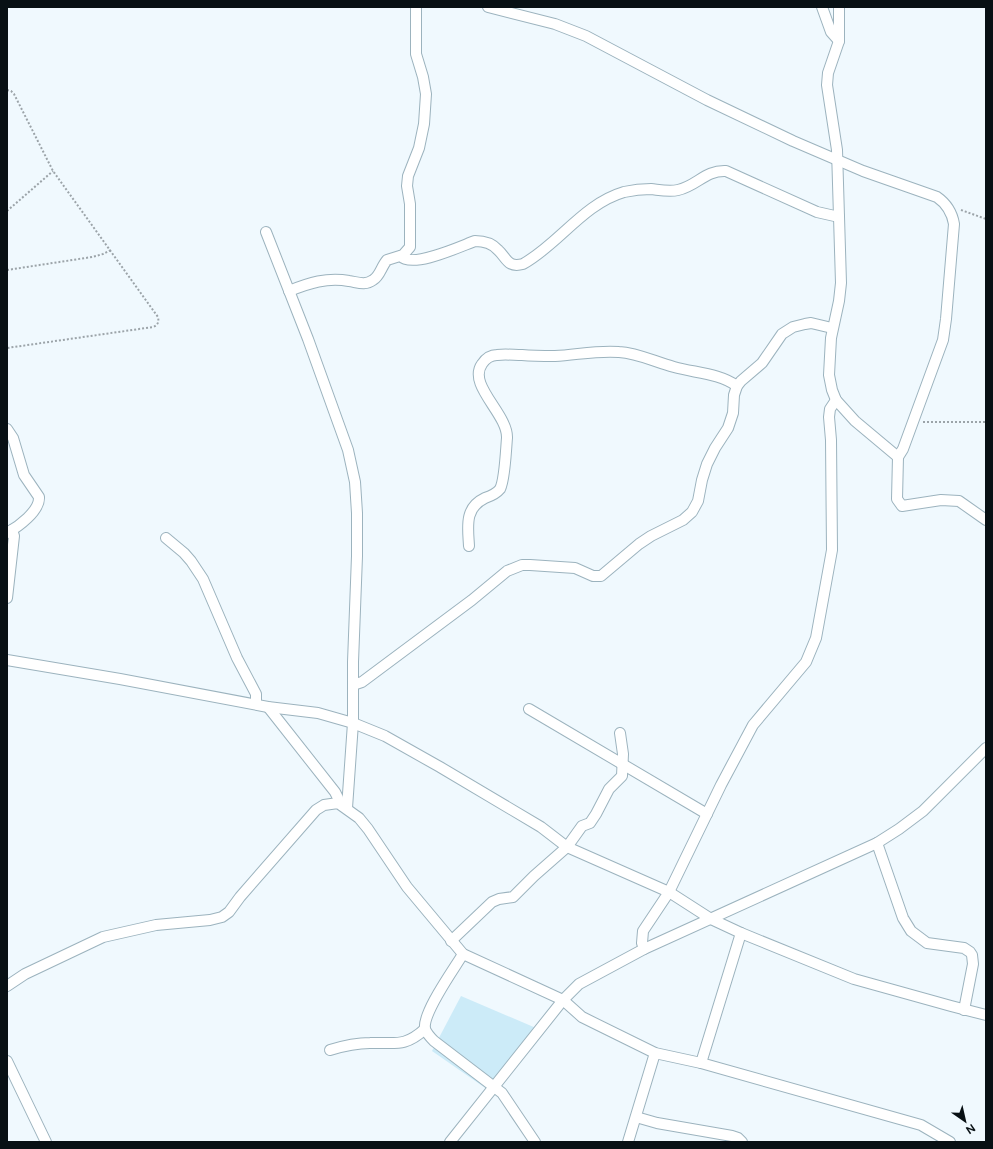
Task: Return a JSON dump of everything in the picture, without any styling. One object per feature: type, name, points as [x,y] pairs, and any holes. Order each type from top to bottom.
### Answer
[{"type":"street","points":[[289,291],[306,284],[324,280],[342,280],[362,283],[370,282],[377,277],[387,260],[401,256],[406,253],[410,247],[410,204],[408,195],[408,181],[411,167],[422,137],[426,102],[424,81],[416,54],[416,7]]},
{"type":"street","points":[[488,7],[555,24],[586,36],[707,100],[837,160],[937,197],[946,204],[952,213],[954,229],[945,330],[940,350],[914,421],[903,449],[898,457],[897,499],[902,506],[941,500],[959,501],[986,520]]},
{"type":"street","points":[[822,7],[831,32],[839,41]]},
{"type":"street","points":[[838,7],[839,41],[828,73],[827,85],[837,150],[841,283],[839,301],[832,328],[829,376],[836,400],[854,421],[898,457]]},
{"type":"street","points":[[401,256],[407,260],[424,259],[475,241],[480,241],[494,246],[502,254],[504,259],[511,264],[523,264],[564,233],[584,214],[615,195],[632,190],[643,189],[670,191],[679,190],[694,184],[709,173],[720,171],[726,171],[817,212],[839,218]]},
{"type":"street","points":[[266,232],[308,339],[348,450],[355,482],[357,556],[353,662],[353,723],[342,806]]},
{"type":"street","points":[[353,685],[359,684],[365,680],[472,600],[507,571],[522,565],[530,565],[575,568],[593,576],[601,576],[639,544],[651,536],[688,517],[696,507],[704,472],[710,456],[728,428],[733,414],[734,395],[737,386],[762,363],[787,330],[798,325],[811,323],[832,328]]},
{"type":"street","points":[[469,546],[468,518],[471,511],[480,501],[497,493],[502,484],[507,436],[504,424],[486,396],[479,375],[481,366],[491,356],[501,354],[555,356],[595,352],[619,352],[639,355],[656,362],[684,370],[723,378],[737,386]]},
{"type":"street","points":[[644,949],[642,937],[643,931],[669,892],[753,725],[806,662],[816,638],[832,550],[832,440],[829,417],[830,409],[836,400]]},
{"type":"street","points":[[7,429],[17,448],[24,475],[39,497],[39,500],[31,514],[10,532],[14,536],[7,598]]},
{"type":"street","points":[[166,538],[184,553],[191,561],[202,579],[237,658],[256,694],[256,704]]},
{"type":"street","points":[[7,660],[120,679],[268,707],[318,713],[353,723],[384,736],[433,763],[540,827],[567,847],[669,892],[711,919],[741,934],[854,979],[986,1015]]},
{"type":"street","points":[[268,707],[335,792],[342,806],[359,818],[368,829],[407,887],[440,924],[451,941],[463,954],[563,1000],[582,1017],[655,1053],[701,1063],[921,1124],[950,1142]]},
{"type":"street","points":[[529,709],[707,814]]},
{"type":"street","points":[[451,941],[492,902],[499,899],[514,897],[519,893],[534,876],[567,847],[582,826],[590,823],[609,789],[622,776],[624,764],[620,733]]},
{"type":"street","points":[[450,1142],[563,1000],[579,984],[644,949],[877,843],[923,811],[986,748]]},
{"type":"street","points":[[7,986],[25,974],[103,937],[156,925],[210,920],[222,917],[229,912],[316,810],[324,805],[342,806]]},
{"type":"street","points":[[877,843],[903,918],[911,931],[927,943],[964,948],[972,955],[973,964],[964,1010]]},
{"type":"street","points":[[701,1063],[741,934]]},
{"type":"street","points":[[463,954],[428,1011],[425,1029],[434,1041],[494,1087],[507,1099],[535,1142]]},
{"type":"street","points":[[330,1050],[350,1044],[361,1043],[398,1044],[413,1039],[425,1029]]},
{"type":"street","points":[[628,1142],[655,1053]]},
{"type":"street","points":[[7,1062],[46,1142]]},
{"type":"street","points":[[636,1117],[657,1123],[732,1136],[738,1138],[742,1142]]},
{"type":"path","points":[[7,90],[14,94],[53,171],[158,317],[158,323],[155,326],[7,348]]},
{"type":"path","points":[[7,211],[53,171]]},
{"type":"path","points":[[952,213],[960,210],[986,219]]},
{"type":"path","points":[[7,270],[92,257],[104,254],[111,250]]},
{"type":"path","points":[[914,421],[986,422]]},
{"type":"shaded area","points":[[461,996],[543,1031],[491,1092],[432,1051]]}]
